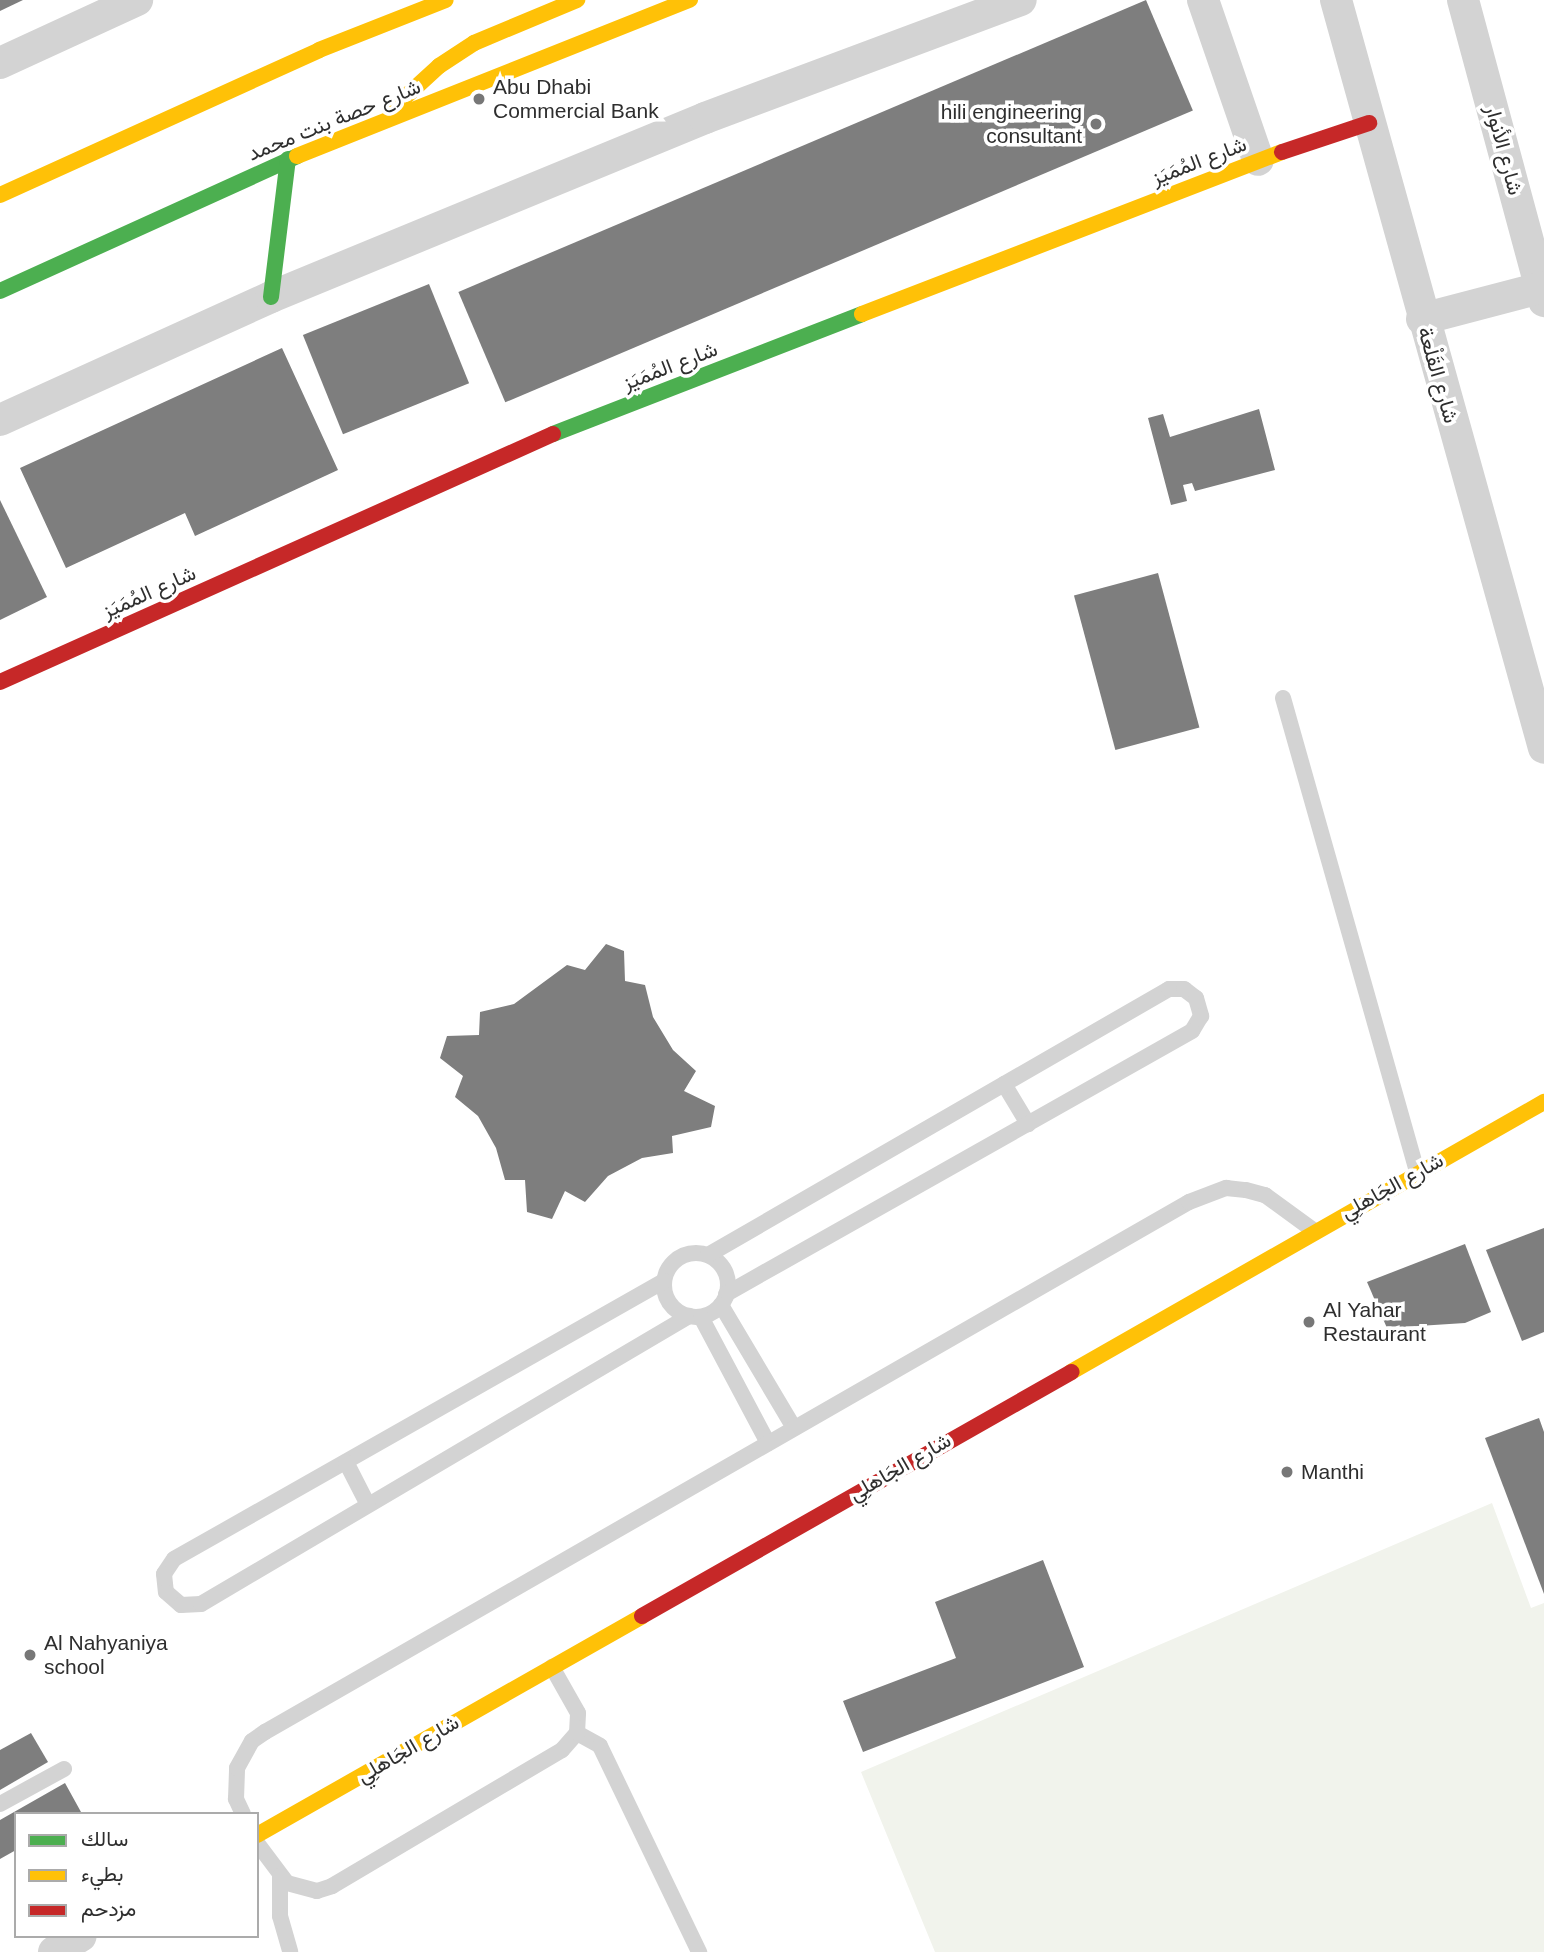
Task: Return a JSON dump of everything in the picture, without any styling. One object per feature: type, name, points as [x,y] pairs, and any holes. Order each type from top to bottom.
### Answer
[{"type":"street","points":[[0,62],[137,0]]},
{"type":"street","points":[[0,195],[319,50],[446,0]]},
{"type":"street","points":[[377,124],[406,93],[474,44],[577,0]]},
{"type":"street","name":"شارع حصة بنت محمد","points":[[0,291],[288,159],[690,0]]},
{"type":"street","points":[[0,420],[271,297],[705,118],[1021,0]]},
{"type":"street","points":[[1203,0],[1258,160]]},
{"type":"street","name":"شارع القَلْعة","points":[[1336,0],[1422,319],[1544,748]]},
{"type":"street","name":"شارع الأنوار","points":[[1463,0],[1543,292]]},
{"type":"street","name":"شارع المُمَيَز","points":[[0,682],[525,445],[1258,160],[1370,123]]},
{"type":"street","points":[[271,297],[288,159]]},
{"type":"street","points":[[1422,319],[1543,292]]},
{"type":"street","name":"شارع الجَاهلِي","points":[[259,1834],[1313,1230],[1544,1102]]},
{"type":"street","points":[[54,1952],[78,1938]]},
{"type":"lane","points":[[1283,698],[1417,1172]]},
{"type":"lane","points":[[1169,989],[1184,989],[1196,998],[1200,1016],[1192,1031],[1028,1124],[201,1604],[181,1605],[166,1592],[164,1574],[174,1559],[664,1281],[674,1260],[685,1254],[708,1255],[1169,989]]},
{"type":"lane","points":[[1004,1084],[1028,1124]]},
{"type":"lane","points":[[242,1812],[236,1799],[237,1768],[252,1741],[265,1732],[1207,1193],[1226,1188],[1265,1195],[1313,1230]]},
{"type":"lane","points":[[708,1255],[725,1271],[724,1299],[794,1428]]},
{"type":"lane","points":[[664,1281],[670,1304],[695,1316],[768,1443]]},
{"type":"lane","points":[[346,1462],[368,1505]]},
{"type":"lane","points":[[259,1846],[280,1876],[301,1889],[332,1886],[562,1750],[577,1733],[575,1704],[552,1667]]},
{"type":"lane","points":[[577,1733],[600,1746],[699,1952]]},
{"type":"lane","points":[[0,1804],[64,1769]]},
{"type":"lane","points":[[280,1876],[280,1916],[290,1952]]},
{"type":"shaded area","points":[[1492,1503],[1531,1608],[1544,1603],[1544,1952],[935,1952],[861,1772]]},
{"type":"building","points":[[0,0],[23,0],[0,11]]},
{"type":"building","points":[[1146,0],[1193,110],[505,402],[458,292]]},
{"type":"building","points":[[429,284],[469,383],[343,434],[303,335]]},
{"type":"building","points":[[282,348],[338,470],[195,536],[185,513],[66,568],[20,468]]},
{"type":"building","points":[[1259,409],[1275,470],[1195,491],[1192,483],[1183,485],[1187,501],[1171,505],[1148,418],[1163,414],[1170,437]]},
{"type":"building","points":[[0,500],[47,597],[0,620]]},
{"type":"building","points":[[1158,573],[1199,728],[1115,750],[1074,596]]},
{"type":"building","points":[[606,944],[624,951],[625,981],[645,985],[653,1017],[673,1050],[696,1071],[684,1091],[715,1106],[711,1127],[672,1136],[673,1153],[642,1158],[608,1176],[585,1202],[565,1191],[552,1219],[527,1212],[525,1180],[505,1180],[496,1148],[478,1116],[455,1097],[463,1076],[440,1058],[447,1036],[479,1035],[480,1012],[514,1004],[567,965],[585,970]]},
{"type":"building","points":[[1544,1228],[1544,1332],[1522,1341],[1486,1250]]},
{"type":"building","points":[[1465,1244],[1491,1312],[1465,1323],[1387,1328],[1367,1282]]},
{"type":"building","points":[[1539,1418],[1544,1432],[1544,1594],[1485,1438]]},
{"type":"building","points":[[1043,1560],[1084,1667],[863,1752],[843,1701],[956,1658],[935,1602]]},
{"type":"building","points":[[31,1733],[48,1762],[0,1790],[0,1750]]},
{"type":"building","points":[[65,1783],[81,1812],[14,1812]]},
{"type":"building","points":[[14,1812],[14,1851],[0,1859],[0,1820]]},
{"type":"traffic: fast","points":[[0,291],[297,156]]},
{"type":"traffic: fast","points":[[271,297],[288,159]]},
{"type":"traffic: fast","points":[[553,434],[862,314]]},
{"type":"traffic: slow","points":[[0,195],[319,50],[446,0]]},
{"type":"traffic: slow","points":[[391,110],[439,66],[474,43],[577,0]]},
{"type":"traffic: slow","points":[[297,156],[690,0]]},
{"type":"traffic: slow","points":[[862,314],[1282,152]]},
{"type":"traffic: slow","points":[[1071,1372],[1544,1102]]},
{"type":"traffic: slow","points":[[259,1834],[642,1616]]},
{"type":"traffic: jam","points":[[1282,152],[1369,123]]},
{"type":"traffic: jam","points":[[0,682],[553,434]]},
{"type":"traffic: jam","points":[[642,1616],[1071,1372]]},
{"type":"place","name":"Abu Dhabi Commercial Bank","points":[[479,99]]},
{"type":"place","name":"hili engineering consultant","points":[[1096,124]]},
{"type":"place","name":"Al Yahar Restaurant","points":[[1309,1322]]},
{"type":"place","name":"Manthi","points":[[1287,1472]]},
{"type":"place","name":"Al Nahyaniya school","points":[[30,1655]]}]
